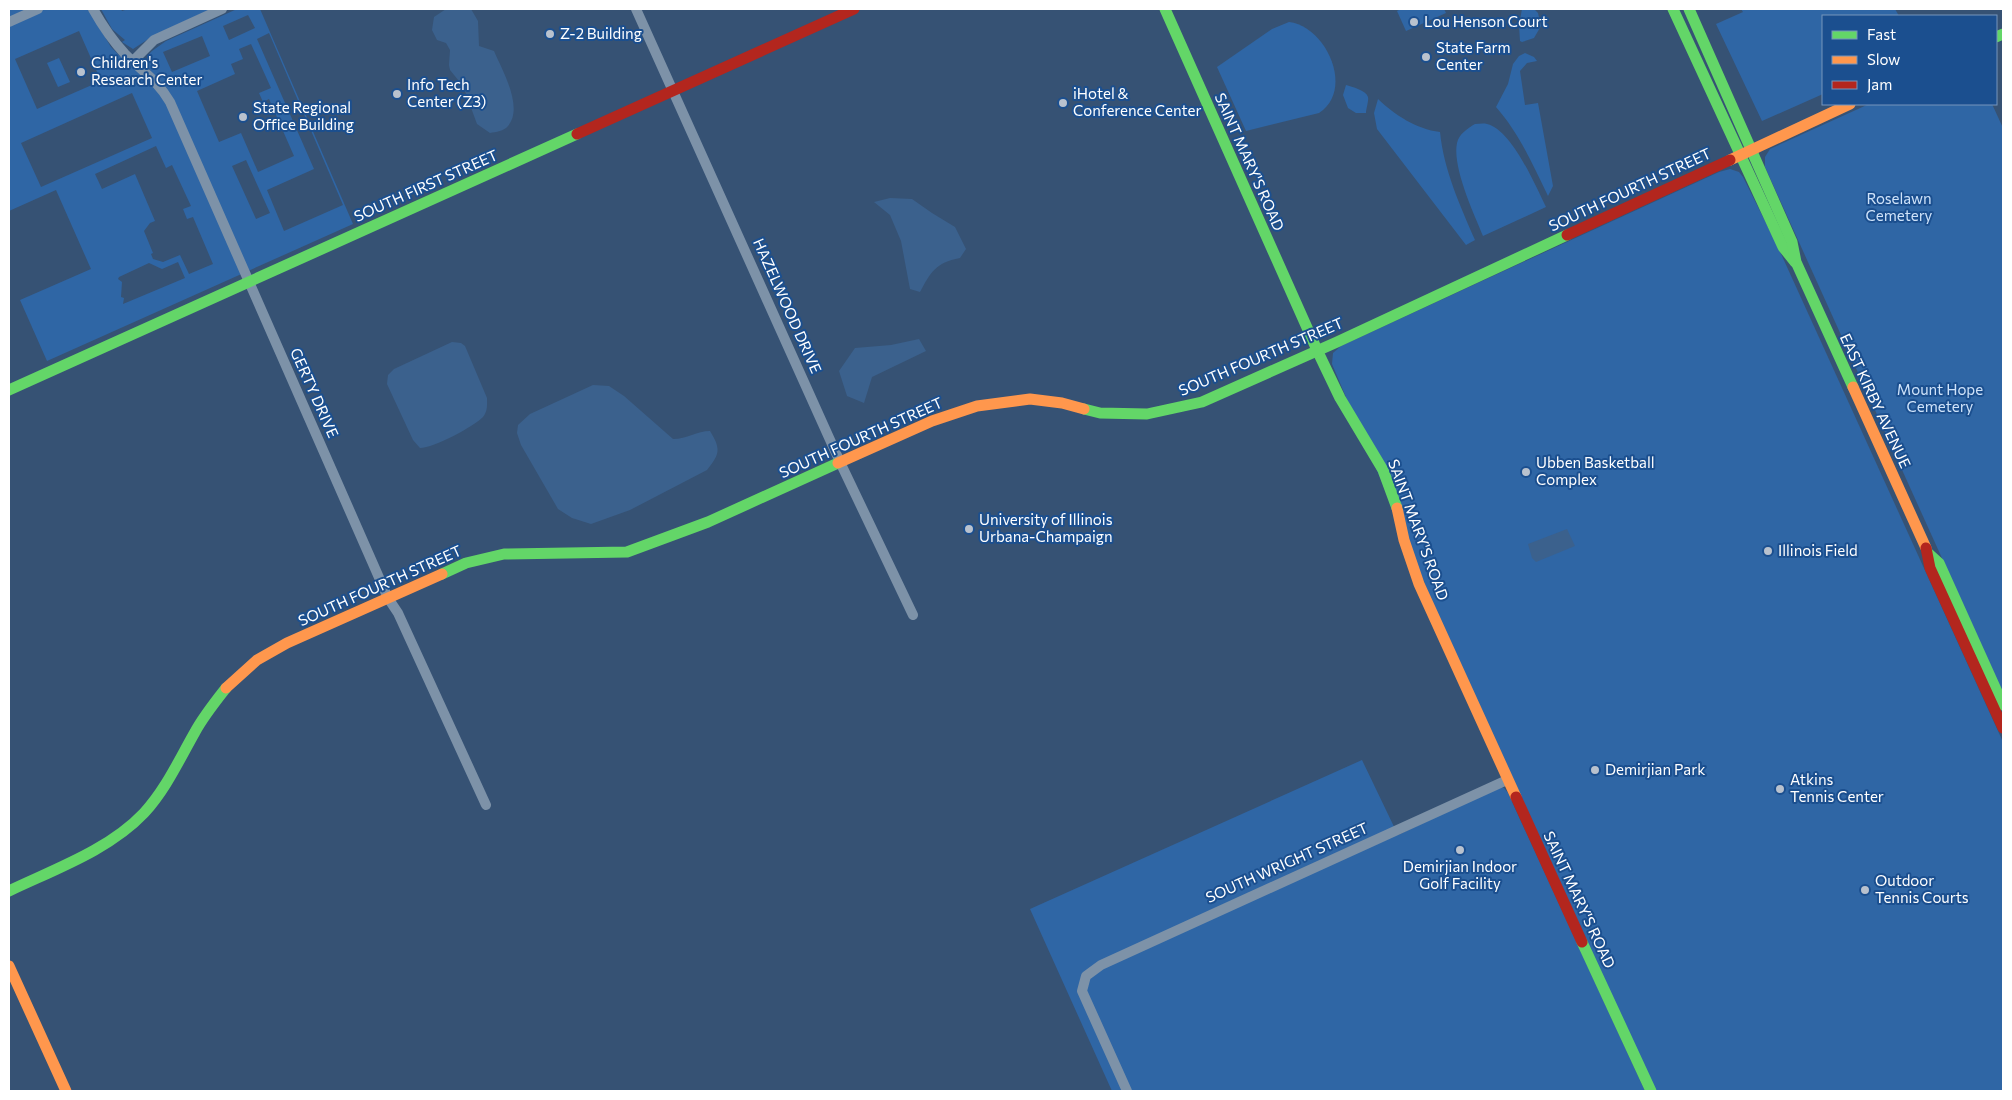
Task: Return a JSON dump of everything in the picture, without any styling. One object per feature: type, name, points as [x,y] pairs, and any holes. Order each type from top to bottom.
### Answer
[{"type":"street","points":[[9,22],[38,9]]},
{"type":"street","name":"GERTY DRIVE","points":[[94,9],[109,35],[133,61],[159,84],[170,102],[388,598],[398,613],[486,805]]},
{"type":"street","points":[[133,61],[154,40],[222,9]]},
{"type":"street","name":"HAZELWOOD DRIVE","points":[[636,9],[840,462],[913,616]]},
{"type":"street","name":"SOUTH FIRST STREET","points":[[9,390],[854,9]]},
{"type":"street","name":"SAINT MARY'S ROAD","points":[[1164,9],[1340,398],[1383,470],[1395,502],[1404,540],[1419,584],[1507,780],[1651,1091]]},
{"type":"street","name":"EAST KIRBY AVENUE","points":[[1673,9],[1783,247],[1796,262]]},
{"type":"street","name":"EAST KIRBY AVENUE","points":[[1689,9],[1792,242],[1796,262],[1928,553],[1930,568],[1940,578]]},
{"type":"street","name":"SOUTH FOURTH STREET","points":[[9,891],[88,853],[114,838],[144,813],[171,776],[196,730],[220,696],[257,660],[288,643],[466,563],[504,554],[627,552],[708,522],[932,421],[977,406],[1030,399],[1062,403],[1100,413],[1147,414],[1202,402],[1848,105]]},
{"type":"street","points":[[1940,578],[2003,705]]},
{"type":"street","points":[[1940,578],[2003,728]]},
{"type":"street","name":"SOUTH WRIGHT STREET","points":[[1127,1091],[1082,991],[1084,980],[1093,969],[1146,943],[1507,780]]},
{"type":"street","points":[[9,966],[66,1091]]},
{"type":"green space","points":[[9,9],[88,9],[111,47],[120,56],[153,77],[147,63],[147,56],[166,41],[237,9],[260,9],[353,224],[47,361],[20,300],[91,269],[56,190],[9,211]],"holes":[[[248,15],[255,28],[229,40],[223,26]],[[79,31],[101,81],[37,109],[15,59]],[[269,33],[343,205],[284,231],[267,190],[314,169],[257,39]],[[202,36],[210,56],[172,72],[163,52]],[[251,44],[271,88],[259,93],[263,102],[269,99],[294,156],[258,172],[241,133],[219,142],[197,91],[235,74],[231,64],[243,59],[239,49]],[[132,93],[152,138],[41,187],[21,143]],[[156,146],[166,168],[172,165],[191,206],[183,209],[187,219],[193,217],[213,264],[189,274],[180,255],[163,262],[153,259],[151,254],[153,253],[144,231],[150,223],[155,221],[135,174],[102,189],[95,174]],[[246,160],[270,213],[256,219],[232,166]],[[178,262],[185,278],[123,304],[124,298],[121,297],[122,282],[118,279],[149,263],[162,269]]]},
{"type":"green space","points":[[101,9],[121,9],[122,11],[128,9],[211,9],[153,36],[133,49],[122,42],[125,40],[112,29]]},
{"type":"green space","name":"Lou Henson Court","points":[[1401,9],[1444,9],[1446,13],[1406,31],[1397,11]]},
{"type":"green space","points":[[1522,9],[1534,9],[1538,13],[1541,26],[1534,38],[1522,42],[1520,41],[1519,25]]},
{"type":"green space","points":[[1741,9],[1895,9],[1898,15],[1822,15],[1822,94],[1762,121],[1716,24],[1743,12]]},
{"type":"green space","points":[[1289,22],[1302,26],[1324,46],[1331,60],[1335,75],[1335,90],[1330,103],[1319,113],[1246,131],[1217,67],[1272,29]]},
{"type":"green space","points":[[1525,53],[1534,57],[1537,61],[1527,63],[1520,71],[1525,105],[1538,103],[1553,186],[1548,196],[1519,138],[1496,107],[1508,84],[1513,64],[1519,56]]},
{"type":"green space","points":[[59,58],[70,82],[58,87],[47,63]]},
{"type":"green space","points":[[1346,85],[1365,92],[1368,98],[1366,113],[1356,113],[1348,108],[1343,95]]},
{"type":"green space","points":[[1378,99],[1406,120],[1423,128],[1440,132],[1449,174],[1458,201],[1475,240],[1466,245],[1377,129],[1374,113]]},
{"type":"green space","name":"Roselawn Cemetery","points":[[1867,105],[1992,105],[2003,128],[2003,693],[1765,167],[1765,157],[1770,149]]},
{"type":"green space","points":[[1475,124],[1487,124],[1496,128],[1505,136],[1522,160],[1546,207],[1483,236],[1465,190],[1456,153],[1460,137]]},
{"type":"green space","points":[[1730,169],[1739,172],[1743,177],[1777,245],[2003,742],[2003,1091],[1655,1091],[1449,641],[1332,364],[1333,353],[1341,346],[1719,172]]},
{"type":"green space","points":[[1362,760],[1398,835],[1499,787],[1504,788],[1508,793],[1645,1091],[1112,1091],[1030,909]]},
{"type":"shaded area","points":[[446,9],[471,9],[478,21],[479,46],[494,51],[513,99],[514,109],[512,118],[508,126],[502,130],[490,133],[477,124],[463,86],[450,70],[450,50],[446,43],[437,40],[432,30],[434,17]]},
{"type":"shaded area","points":[[890,198],[912,199],[955,227],[966,249],[960,258],[935,269],[920,292],[910,289],[901,241],[890,215],[874,202]]},
{"type":"shaded area","points":[[919,339],[926,351],[872,377],[864,403],[847,396],[839,371],[855,348],[891,345]]},
{"type":"shaded area","points":[[452,342],[461,343],[465,346],[487,398],[485,415],[443,441],[420,448],[413,440],[387,384],[388,375],[394,369]]},
{"type":"shaded area","points":[[593,385],[609,386],[624,396],[673,439],[710,431],[716,442],[717,455],[707,470],[630,510],[591,524],[572,518],[558,509],[521,445],[517,433],[518,425],[530,414]]},
{"type":"shaded area","points":[[1567,529],[1575,546],[1536,562],[1532,558],[1528,544]]},
{"type":"traffic: fast","points":[[1165,9],[1317,350],[1340,398],[1383,470],[1397,508]]},
{"type":"traffic: fast","points":[[1673,9],[1783,247],[1795,262]]},
{"type":"traffic: fast","points":[[1689,9],[1792,242],[1796,262],[1853,387]]},
{"type":"traffic: fast","points":[[1997,37],[2003,34]]},
{"type":"traffic: fast","points":[[9,390],[577,134]]},
{"type":"traffic: fast","points":[[1084,409],[1100,413],[1147,414],[1202,402],[1337,342],[1567,235]]},
{"type":"traffic: fast","points":[[442,574],[466,563],[504,554],[627,552],[708,522],[838,463]]},
{"type":"traffic: fast","points":[[1928,553],[1939,563],[2003,705]]},
{"type":"traffic: fast","points":[[9,891],[81,858],[115,838],[144,813],[172,774],[209,710],[226,688]]},
{"type":"traffic: fast","points":[[1582,942],[1651,1091]]},
{"type":"traffic: slow","points":[[1730,160],[1848,105]]},
{"type":"traffic: slow","points":[[1853,387],[1926,548]]},
{"type":"traffic: slow","points":[[838,463],[932,421],[977,406],[1030,399],[1062,403],[1084,409]]},
{"type":"traffic: slow","points":[[1397,508],[1404,540],[1419,584],[1516,797]]},
{"type":"traffic: slow","points":[[226,688],[257,660],[287,643],[442,574]]},
{"type":"traffic: slow","points":[[9,966],[66,1091]]},
{"type":"traffic: jam","points":[[577,134],[854,9]]},
{"type":"traffic: jam","points":[[1567,235],[1730,160]]},
{"type":"traffic: jam","points":[[1926,548],[1930,568],[2003,728]]},
{"type":"traffic: jam","points":[[1516,797],[1582,942]]},
{"type":"place","name":"Lou Henson Court","points":[[1414,22]]},
{"type":"place","name":"Z-2 Building","points":[[550,34]]},
{"type":"place","name":"State Farm Center","points":[[1426,57]]},
{"type":"place","name":"Children's Research Center","points":[[81,72]]},
{"type":"place","name":"Info Tech Center (Z3)","points":[[397,94]]},
{"type":"place","name":"iHotel & Conference Center","points":[[1063,103]]},
{"type":"place","name":"State Regional Office Building","points":[[243,117]]},
{"type":"place","name":"Ubben Basketball Complex","points":[[1526,472]]},
{"type":"place","name":"University of Illinois Urbana-Champaign","points":[[969,529]]},
{"type":"place","name":"Illinois Field","points":[[1768,551]]},
{"type":"place","name":"Demirjian Park","points":[[1595,770]]},
{"type":"place","name":"Atkins Tennis Center","points":[[1780,789]]},
{"type":"place","name":"Demirjian Indoor Golf Facility","points":[[1460,850]]},
{"type":"place","name":"Outdoor Tennis Courts","points":[[1865,890]]},
{"type":"park label","name":"Mount Hope Cemetery","points":[[1940,398]]}]
